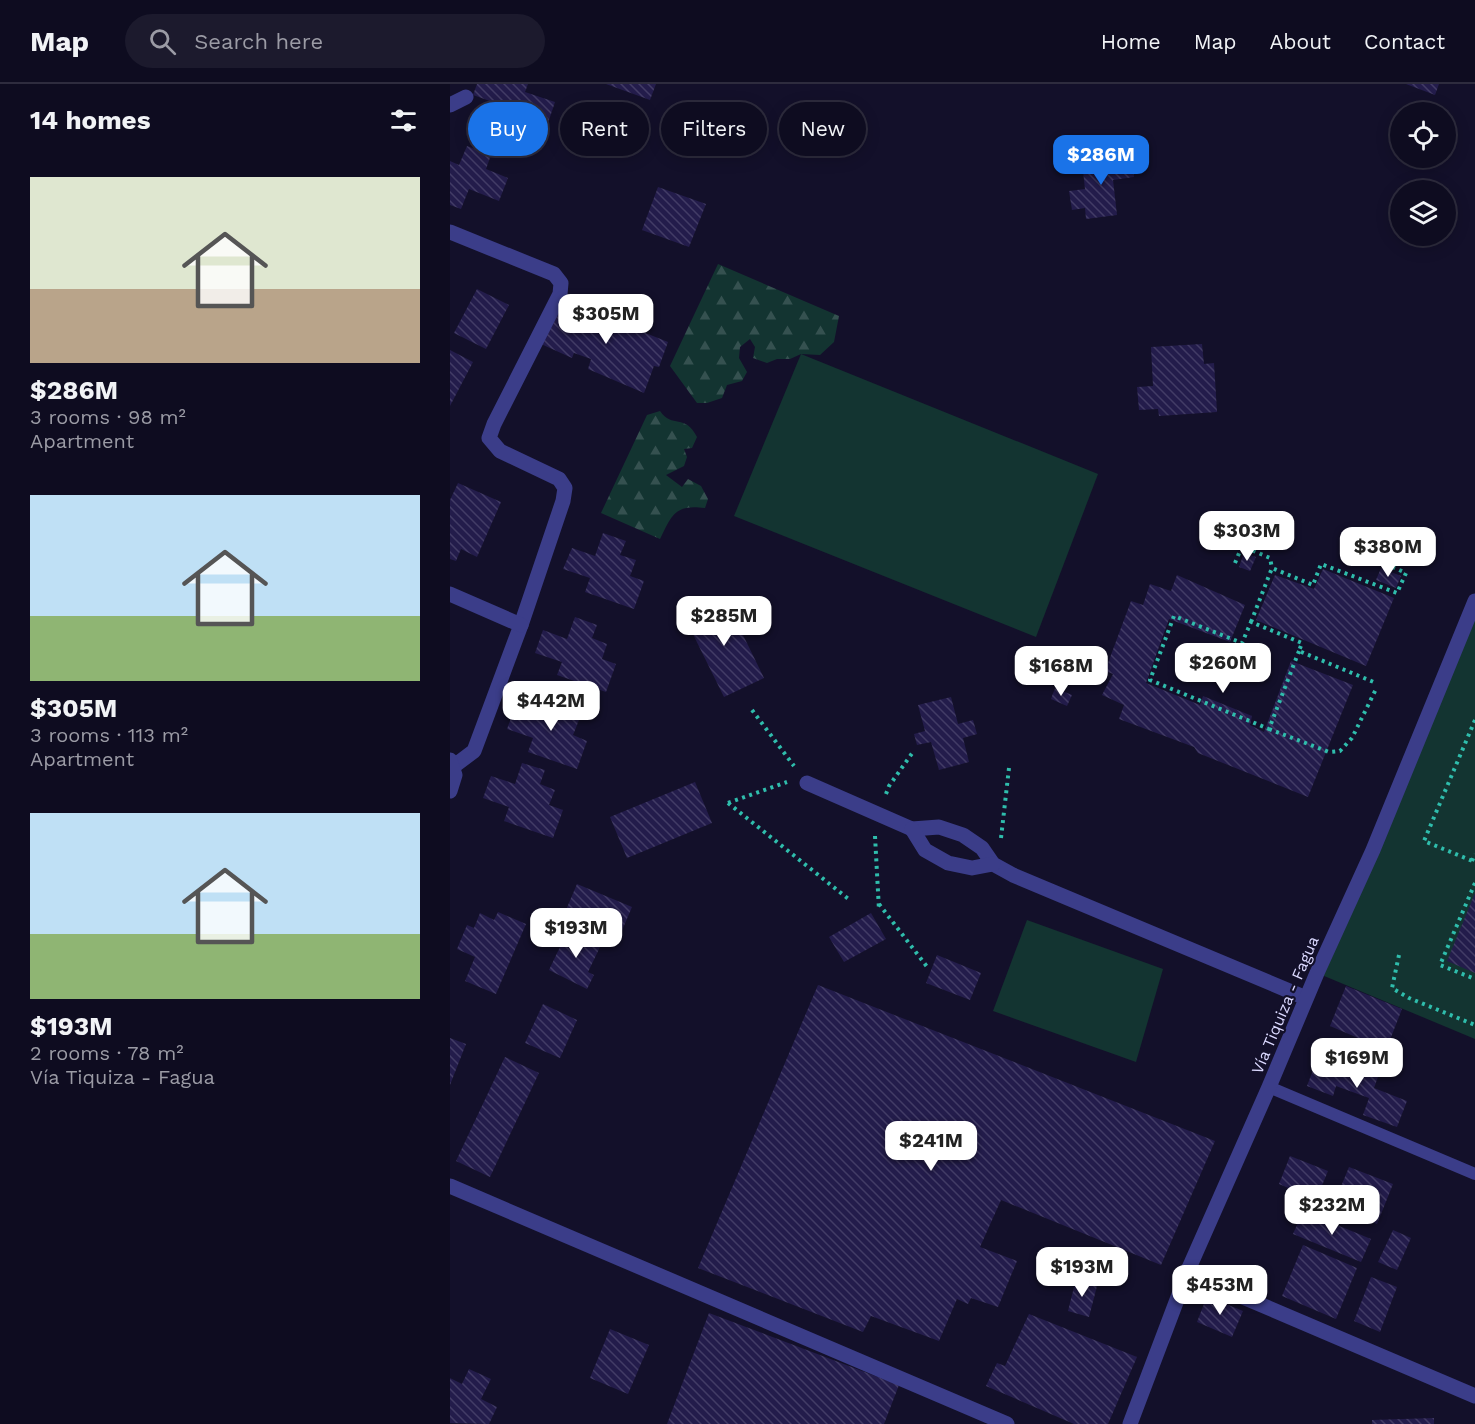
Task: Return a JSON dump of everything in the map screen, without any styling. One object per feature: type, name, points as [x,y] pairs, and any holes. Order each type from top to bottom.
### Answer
[{"type":"street","points":[[450,105],[466,97]]},
{"type":"street","points":[[450,232],[554,274],[561,283],[560,294],[489,438],[500,450],[559,479],[565,488],[564,501],[474,751],[452,763],[455,775],[450,791]]},
{"type":"street","points":[[450,594],[521,625]]},
{"type":"street","name":"Vía Tiquiza - Fagua","points":[[1130,1424],[1190,1268],[1306,998],[1373,850],[1475,601]]},
{"type":"street","points":[[804,780],[912,829],[939,827],[963,835],[982,848],[993,864],[1013,875],[1306,998]]},
{"type":"street","points":[[912,829],[925,850],[948,863],[972,868],[993,864]]},
{"type":"street","points":[[450,1186],[1007,1424]]},
{"type":"street","points":[[1190,1268],[1209,1283],[1475,1396]]},
{"type":"lane","points":[[1269,1088],[1475,1174]]},
{"type":"path","points":[[1235,563],[1242,546],[1270,558],[1272,568],[1242,643],[1174,616],[1150,680],[1329,752],[1340,751],[1352,738],[1377,685],[1299,651]]},
{"type":"path","points":[[1272,568],[1312,585],[1321,564],[1398,593],[1406,573],[1386,564]]},
{"type":"path","points":[[1251,622],[1302,643],[1269,729]]},
{"type":"path","points":[[752,710],[804,780],[728,802],[851,902]]},
{"type":"path","points":[[1475,720],[1424,841],[1474,862],[1475,854]]},
{"type":"path","points":[[879,910],[874,835],[889,786],[913,752]]},
{"type":"path","points":[[993,864],[1000,847],[1009,768]]},
{"type":"path","points":[[1475,883],[1440,965],[1475,979]]},
{"type":"path","points":[[879,904],[928,968]]},
{"type":"path","points":[[1399,955],[1392,988],[1409,998],[1475,1025]]},
{"type":"green space","points":[[718,264],[839,316],[834,342],[820,355],[801,354],[790,359],[777,359],[767,363],[753,358],[755,347],[750,339],[740,347],[739,358],[747,372],[742,381],[727,385],[722,398],[707,403],[697,403],[670,366]]},
{"type":"green space","points":[[801,354],[1098,474],[1036,637],[734,516]]},
{"type":"green space","points":[[660,411],[669,419],[688,425],[697,437],[692,448],[684,449],[687,457],[684,466],[666,475],[682,487],[688,479],[701,486],[708,499],[705,508],[681,509],[676,513],[660,539],[601,513],[647,415]]},
{"type":"green space","points":[[1475,598],[1475,1039],[1317,973]]},
{"type":"green space","points":[[1027,920],[1163,969],[1136,1062],[993,1011]]},
{"type":"building","points":[[477,84],[528,84],[525,92],[555,102],[548,123],[548,102],[493,102],[473,95]]},
{"type":"building","points":[[606,84],[656,84],[650,100]]},
{"type":"building","points":[[1406,84],[1439,84],[1435,95]]},
{"type":"building","points":[[467,146],[468,156],[491,156],[486,169],[508,178],[499,201],[469,189],[461,209],[450,205],[450,161],[459,165]]},
{"type":"building","points":[[1131,156],[1134,177],[1113,180],[1117,215],[1086,219],[1085,208],[1072,210],[1069,191],[1085,189],[1082,162]]},
{"type":"building","points":[[658,187],[706,204],[689,247],[642,230]]},
{"type":"building","points":[[477,289],[509,305],[486,349],[454,333]]},
{"type":"building","points":[[563,300],[668,342],[659,367],[654,366],[644,393],[588,369],[591,359],[574,353],[572,358],[541,344]]},
{"type":"building","points":[[1202,344],[1204,364],[1214,363],[1217,412],[1159,416],[1158,409],[1139,410],[1137,387],[1153,386],[1151,347]]},
{"type":"building","points":[[450,350],[473,362],[450,406]]},
{"type":"building","points":[[458,483],[501,502],[477,557],[461,549],[456,561],[450,559],[450,500]]},
{"type":"building","points":[[603,533],[626,541],[620,555],[636,560],[630,576],[644,581],[634,609],[585,592],[590,578],[563,569],[572,548],[595,556]]},
{"type":"building","points":[[1244,553],[1256,557],[1250,571],[1239,567]]},
{"type":"building","points":[[1381,568],[1401,576],[1396,588],[1376,580]]},
{"type":"building","points":[[1323,569],[1394,598],[1366,666],[1256,620],[1275,575],[1314,589]]},
{"type":"building","points":[[1177,575],[1245,605],[1230,642],[1169,619],[1146,683],[1200,705],[1203,696],[1252,716],[1250,725],[1264,732],[1291,661],[1353,685],[1308,797],[1198,753],[1194,747],[1119,719],[1124,705],[1102,695],[1113,674],[1105,671],[1131,601],[1143,605],[1150,584],[1171,591]]},
{"type":"building","points":[[724,596],[764,678],[724,697],[684,616]]},
{"type":"building","points":[[575,617],[597,625],[592,638],[607,644],[602,659],[616,664],[606,692],[557,675],[562,662],[535,653],[543,630],[567,639]]},
{"type":"building","points":[[1055,688],[1072,695],[1067,706],[1051,699]]},
{"type":"building","points":[[546,693],[569,701],[564,715],[579,720],[573,735],[587,741],[577,769],[528,752],[533,738],[507,729],[515,707],[539,715]]},
{"type":"building","points":[[951,697],[958,724],[973,720],[977,734],[963,738],[969,762],[939,770],[931,742],[917,745],[914,734],[925,731],[918,705]]},
{"type":"building","points":[[522,763],[545,770],[540,784],[555,790],[549,805],[563,810],[553,838],[504,821],[509,807],[483,798],[491,776],[515,784]]},
{"type":"building","points":[[695,782],[712,823],[627,858],[610,817]]},
{"type":"building","points":[[577,884],[632,907],[618,940],[563,917]]},
{"type":"building","points":[[1475,893],[1475,973],[1447,961]]},
{"type":"building","points":[[498,912],[526,924],[496,994],[465,981],[475,957],[457,949],[467,925],[474,928],[480,913],[494,920]]},
{"type":"building","points":[[871,913],[886,939],[844,962],[829,937]]},
{"type":"building","points":[[568,930],[601,945],[588,972],[594,975],[587,989],[549,970]]},
{"type":"building","points":[[937,955],[981,973],[970,1000],[926,983]]},
{"type":"building","points":[[818,985],[1215,1141],[1161,1265],[1001,1200],[980,1247],[1017,1261],[998,1307],[971,1298],[968,1304],[957,1299],[939,1341],[871,1316],[863,1332],[698,1268]]},
{"type":"building","points":[[1346,986],[1402,1009],[1386,1050],[1330,1026]]},
{"type":"building","points":[[543,1004],[577,1020],[560,1058],[525,1043]]},
{"type":"building","points":[[450,1038],[466,1044],[450,1085]]},
{"type":"building","points":[[1319,1054],[1378,1077],[1374,1088],[1407,1101],[1397,1127],[1363,1115],[1369,1098],[1336,1086],[1333,1096],[1307,1086]]},
{"type":"building","points":[[505,1057],[539,1073],[490,1177],[456,1161]]},
{"type":"building","points":[[1290,1156],[1328,1171],[1316,1200],[1279,1184]]},
{"type":"building","points":[[1349,1167],[1393,1184],[1377,1224],[1333,1206]]},
{"type":"building","points":[[1303,1211],[1371,1239],[1361,1262],[1293,1234]]},
{"type":"building","points":[[1393,1230],[1411,1238],[1397,1270],[1378,1262]]},
{"type":"building","points":[[1303,1245],[1357,1268],[1336,1319],[1282,1296]]},
{"type":"building","points":[[1371,1277],[1397,1287],[1380,1332],[1354,1321]]},
{"type":"building","points":[[1076,1279],[1097,1286],[1089,1317],[1068,1311]]},
{"type":"building","points":[[1207,1296],[1243,1311],[1232,1337],[1197,1322]]},
{"type":"building","points":[[709,1313],[899,1385],[884,1424],[667,1424]]},
{"type":"building","points":[[1029,1314],[1137,1357],[1108,1424],[1074,1424],[986,1386],[997,1363],[1005,1366]]},
{"type":"building","points":[[610,1329],[649,1345],[628,1394],[590,1378]]},
{"type":"building","points":[[469,1369],[491,1379],[481,1399],[497,1407],[489,1424],[450,1423],[450,1378],[462,1384]]},
{"type":"building","points":[[1434,1418],[1434,1424],[1372,1424],[1372,1420]]}]
